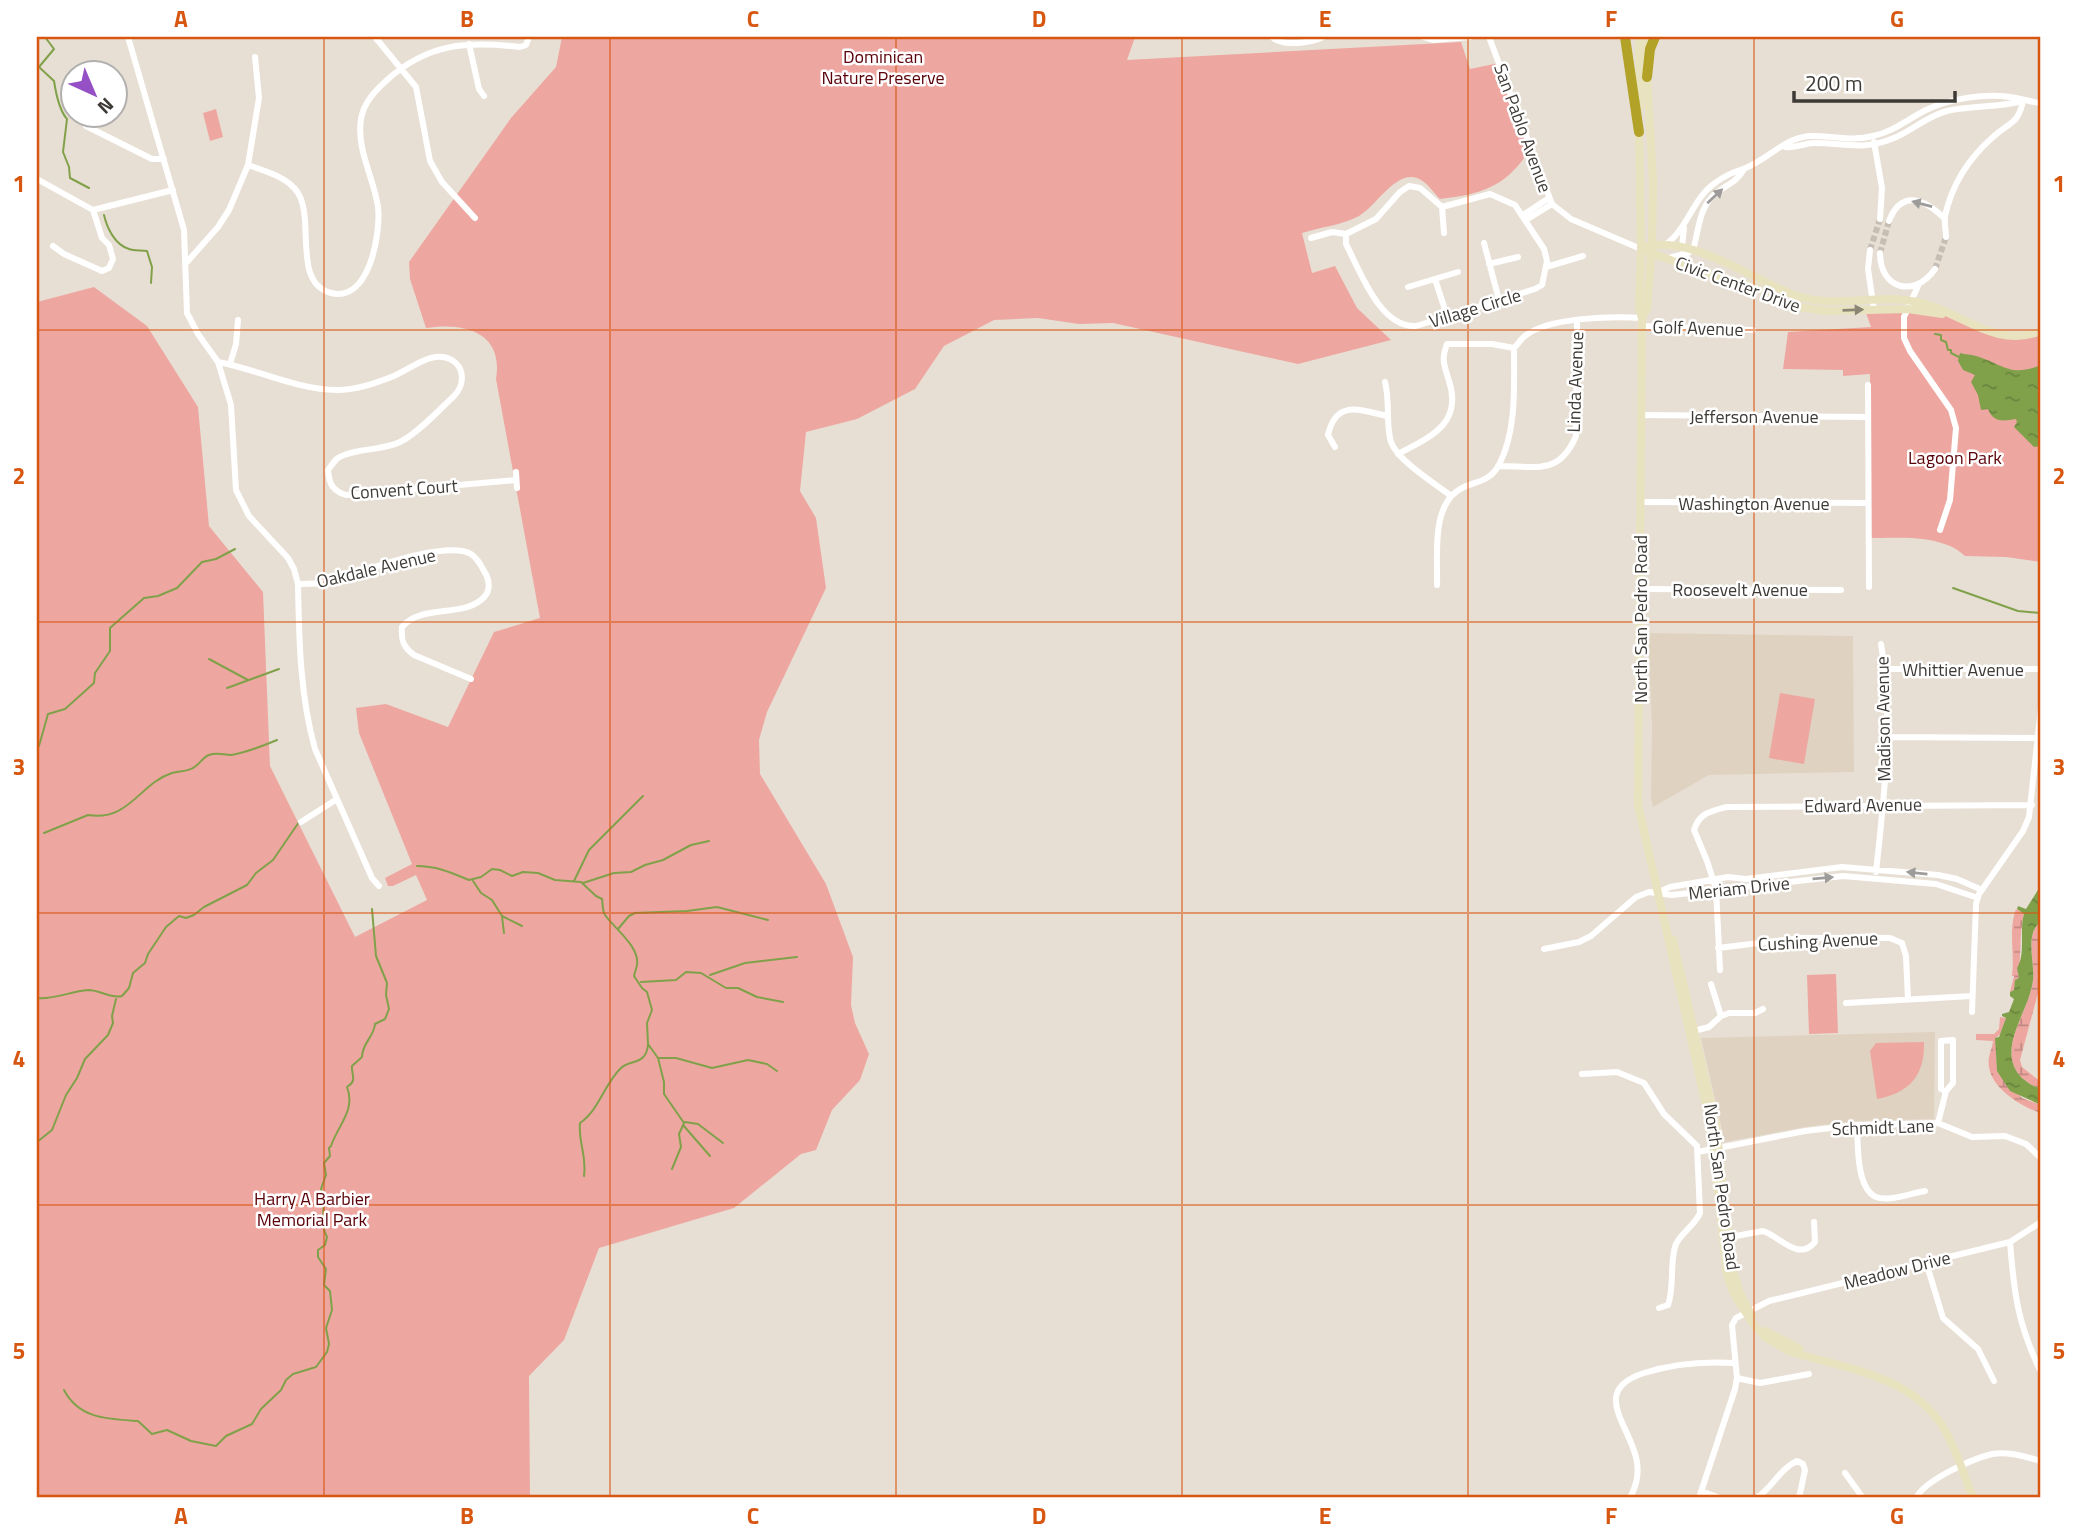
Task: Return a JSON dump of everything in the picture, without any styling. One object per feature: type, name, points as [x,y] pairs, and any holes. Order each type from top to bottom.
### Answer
[{"type":"highway","points":[[1625,37],[1639,132]]},
{"type":"highway","points":[[1647,77],[1650,49],[1655,37]]},
{"type":"main road","name":"North San Pedro Road","points":[[1639,37],[1639,308],[1642,322],[1638,805],[1659,892],[1665,933],[1691,1031],[1717,1149],[1727,1276],[1765,1338],[1788,1351],[1896,1384],[1912,1393],[1934,1413],[1979,1498]]},
{"type":"main road","name":"North San Pedro Road","points":[[1642,322],[1647,309],[1652,254],[1653,172],[1645,37]]},
{"type":"main road","name":"Civic Center Drive","points":[[1641,249],[1652,244],[1708,254],[1802,298],[1825,301],[1913,301],[1998,335],[2018,336],[2041,331]]},
{"type":"main road","name":"Civic Center Drive","points":[[1641,249],[1692,268],[1748,284],[1805,309],[1908,309],[1952,315]]},
{"type":"main road","name":"North San Pedro Road","points":[[1963,1466],[1973,1498]]},
{"type":"street","points":[[128,37],[184,230],[187,313],[218,362],[233,418],[238,498],[249,516],[288,558],[294,569],[298,584],[306,709],[315,749],[372,878],[379,886]]},
{"type":"street","points":[[375,37],[412,80],[419,96],[430,161],[442,182],[475,218]]},
{"type":"street","points":[[248,165],[281,178],[298,193],[304,208],[307,265],[313,280],[322,289],[344,294],[355,288],[368,273],[378,229],[378,207],[360,139],[360,120],[372,93],[418,56],[481,42],[520,47],[526,44],[529,37]]},
{"type":"street","points":[[1272,37],[1282,43],[1323,37]]},
{"type":"street","points":[[1423,37],[1433,40],[1470,37]]},
{"type":"street","name":"San Pablo Avenue","points":[[1489,37],[1550,201],[1568,217],[1641,249]]},
{"type":"street","points":[[469,44],[479,89],[484,96]]},
{"type":"street","points":[[187,261],[212,234],[229,210],[248,165],[259,98],[255,57]]},
{"type":"street","points":[[1946,237],[1945,219],[1953,189],[1972,158],[1995,135],[2017,119],[2023,101]]},
{"type":"street","points":[[1665,245],[1684,226],[1700,197],[1709,187],[1783,146],[1788,148],[1811,143],[1846,147],[1895,138],[1925,115],[2023,101],[2041,103]]},
{"type":"street","points":[[92,130],[152,159],[164,159]]},
{"type":"street","points":[[1874,140],[1882,196],[1880,219]]},
{"type":"street","points":[[1667,259],[1687,250],[1708,202],[1717,192],[1737,180],[1744,169]]},
{"type":"street","points":[[37,179],[93,210],[173,190]]},
{"type":"street","points":[[1311,239],[1332,232],[1346,234],[1376,219],[1400,192],[1409,186],[1420,188],[1442,207],[1444,233]]},
{"type":"street","points":[[1442,207],[1490,194],[1515,205],[1544,249],[1546,267],[1583,256]]},
{"type":"street","points":[[1882,196],[1887,204],[1896,208]]},
{"type":"street","points":[[1524,217],[1550,201]]},
{"type":"street","points":[[1889,221],[1896,208],[1906,202],[1923,202],[1933,207],[1945,219]]},
{"type":"street","points":[[53,246],[64,254],[102,271],[109,268],[113,259],[109,246],[102,238],[93,210]]},
{"type":"street","points":[[1684,226],[1692,268]]},
{"type":"street","name":"Village Circle","points":[[1346,234],[1346,244],[1374,300],[1399,324],[1416,327],[1535,289],[1542,285],[1546,267]]},
{"type":"street","points":[[1483,243],[1499,300]]},
{"type":"street","points":[[1870,250],[1868,269],[1874,310]]},
{"type":"street","points":[[1880,253],[1881,267],[1891,281],[1906,286],[1918,286]]},
{"type":"street","points":[[1489,264],[1518,257]]},
{"type":"street","points":[[1935,269],[1930,277],[1918,286],[1903,319],[1907,345],[1949,407],[1956,425],[1950,500],[1940,530]]},
{"type":"street","points":[[1408,288],[1458,272]]},
{"type":"street","points":[[1436,279],[1447,316]]},
{"type":"street","name":"Golf Avenue","points":[[1514,348],[1526,335],[1538,329],[1577,320],[1623,316],[1642,322],[1753,330]]},
{"type":"street","points":[[230,364],[236,344],[237,320]]},
{"type":"street","name":"Linda Avenue","points":[[1498,466],[1546,466],[1556,463],[1569,452],[1576,436],[1577,320]]},
{"type":"street","points":[[1398,454],[1439,431],[1451,411],[1452,392],[1442,358],[1447,344],[1492,344],[1514,348],[1514,399],[1510,431],[1498,466],[1482,483],[1464,487],[1450,495],[1439,519],[1437,585]]},
{"type":"street","name":"Convent Court","points":[[218,362],[304,385],[338,390],[363,387],[435,357],[446,357],[462,371],[462,384],[455,395],[403,441],[384,448],[339,457],[328,470],[331,486],[337,493],[346,495],[516,476],[517,488]]},
{"type":"street","points":[[1385,382],[1390,442],[1398,454],[1450,495]]},
{"type":"street","points":[[1868,385],[1869,587]]},
{"type":"street","points":[[1335,447],[1328,435],[1331,421],[1336,415],[1353,408],[1387,416]]},
{"type":"street","name":"Jefferson Avenue","points":[[1641,415],[1868,417]]},
{"type":"street","name":"Washington Avenue","points":[[1640,502],[1868,503]]},
{"type":"street","name":"Oakdale Avenue","points":[[298,584],[329,582],[418,555],[454,552],[470,554],[479,562],[488,579],[488,590],[484,597],[471,605],[414,617],[401,628],[401,637],[407,650],[414,655],[471,679]]},
{"type":"street","name":"Roosevelt Avenue","points":[[1639,589],[1841,590]]},
{"type":"street","name":"Madison Avenue","points":[[1876,877],[1884,804],[1886,737],[1885,669],[1881,644]]},
{"type":"street","name":"Whittier Avenue","points":[[1885,669],[2041,669]]},
{"type":"street","points":[[1972,1012],[1978,898],[2023,831],[2032,804],[2041,708]]},
{"type":"street","points":[[1886,737],[2038,737]]},
{"type":"street","points":[[301,822],[337,799]]},
{"type":"street","name":"Edward Avenue","points":[[1712,879],[1694,830],[1697,820],[1707,812],[1727,807],[2032,804]]},
{"type":"street","name":"Meriam Drive","points":[[1659,892],[1670,887],[1712,879],[1758,877],[1826,867],[1938,875],[1957,879],[1982,890]]},
{"type":"street","name":"Meriam Drive","points":[[1659,892],[1672,895],[1818,878],[1876,877],[1936,884],[1978,898]]},
{"type":"street","points":[[1712,879],[1716,889],[1720,970]]},
{"type":"street","points":[[1544,950],[1580,942],[1591,936],[1636,897],[1659,892]]},
{"type":"street","name":"Cushing Avenue","points":[[1718,948],[1801,939],[1890,939],[1902,943],[1906,956],[1908,999]]},
{"type":"street","points":[[1711,984],[1721,1016]]},
{"type":"street","points":[[1846,1003],[1972,996]]},
{"type":"street","points":[[1691,1031],[1709,1027],[1721,1016],[1729,1013],[1755,1013],[1763,1009]]},
{"type":"street","points":[[1938,1123],[1946,1091],[1953,1083],[1953,1040],[1941,1041],[1941,1088],[1946,1091]]},
{"type":"street","points":[[1582,1074],[1617,1072],[1644,1083],[1664,1114],[1690,1138],[1698,1152],[1700,1213],[1678,1241],[1672,1294],[1668,1305],[1658,1308]]},
{"type":"street","name":"Schmidt Lane","points":[[1698,1152],[1805,1131],[1857,1125],[1938,1123],[1972,1138],[1996,1135],[2026,1144],[2041,1161]]},
{"type":"street","points":[[1857,1125],[1859,1160],[1864,1186],[1870,1193],[1885,1198],[1925,1191]]},
{"type":"street","points":[[1726,1238],[1767,1231],[1792,1248],[1803,1250],[1810,1248],[1815,1242],[1814,1222]]},
{"type":"street","name":"Meadow Drive","points":[[1747,1312],[1769,1301],[2010,1242],[2041,1222]]},
{"type":"street","points":[[2010,1242],[2014,1292],[2025,1339],[2041,1372]]},
{"type":"street","points":[[1926,1262],[1943,1318],[1978,1349],[1994,1381]]},
{"type":"street","points":[[1720,1498],[1700,1495],[1735,1389],[1737,1378],[1732,1322],[1747,1312]]},
{"type":"street","points":[[1630,1498],[1638,1482],[1637,1459],[1618,1409],[1617,1390],[1620,1385],[1631,1377],[1664,1367],[1699,1361],[1735,1363]]},
{"type":"street","points":[[1737,1378],[1760,1383],[1809,1374]]},
{"type":"street","points":[[1916,1498],[1925,1486],[1991,1455],[2006,1454],[2041,1461]]},
{"type":"street","points":[[1756,1498],[1766,1492],[1788,1466],[1797,1461],[1803,1464],[1805,1470],[1799,1498]]},
{"type":"street","points":[[1846,1473],[1863,1498]]},
{"type":"shaded area","points":[[1648,633],[1853,636],[1854,772],[1709,775],[1653,807]]},
{"type":"shaded area","points":[[1935,1032],[1934,1119],[1854,1121],[1725,1142],[1701,1038]]},
{"type":"green space","name":"Harry A Barbier Memorial Park","points":[[562,37],[1135,37],[1127,60],[1461,42],[1470,69],[1499,63],[1531,148],[1503,180],[1482,191],[1440,199],[1421,180],[1404,178],[1359,216],[1302,233],[1312,273],[1335,266],[1357,308],[1391,340],[1298,364],[1113,323],[1079,324],[1038,318],[994,320],[944,346],[915,389],[857,419],[806,432],[800,491],[816,518],[826,588],[767,712],[759,740],[760,774],[826,884],[853,957],[851,1005],[855,1023],[869,1054],[860,1080],[832,1110],[816,1150],[801,1154],[734,1208],[599,1248],[564,1340],[529,1376],[530,1498],[37,1498],[37,302],[94,287],[147,326],[198,407],[209,526],[263,592],[270,766],[355,937],[427,900],[416,875],[393,886],[388,886],[385,878],[412,864],[359,733],[356,708],[386,704],[448,727],[494,632],[540,618],[496,379],[494,350],[478,334],[467,329],[426,328],[410,279],[409,262],[511,118],[556,67]]},
{"type":"green space","points":[[216,109],[223,137],[210,141],[203,113]]},
{"type":"green space","name":"Lagoon Park","points":[[1911,310],[1941,314],[1998,335],[2041,331],[2041,562],[2006,557],[1965,556],[1945,544],[1920,539],[1870,538],[1870,374],[1843,376],[1843,370],[1783,369],[1788,332],[1871,327],[1866,313]]},
{"type":"green space","points":[[1780,693],[1815,699],[1804,764],[1769,758]]},
{"type":"green space","points":[[2016,909],[2024,913],[2019,979],[2016,979],[2014,990],[2010,992],[2014,976],[2012,933]]},
{"type":"green space","points":[[2041,922],[2041,982],[2020,1060],[2022,1067],[2041,1082],[2041,1088],[2022,1078],[2014,1067],[2011,1055],[2016,1030],[2031,992],[2033,933]]},
{"type":"green space","points":[[1836,974],[1838,1033],[1809,1034],[1807,975]]},
{"type":"green space","points":[[2000,1017],[2006,1018],[2001,1033],[1996,1038],[1997,1071],[2022,1098],[2041,1105],[2041,1113],[2017,1102],[2002,1090],[1991,1075],[1989,1067],[1993,1041],[1976,1040],[1976,1034],[1994,1034],[1999,1029]]},
{"type":"green space","points":[[1924,1042],[1922,1064],[1913,1081],[1898,1092],[1877,1099],[1870,1051],[1876,1043]]},
{"type":"water","points":[[1960,353],[1974,355],[2014,370],[2041,365],[2041,446],[2034,447],[2014,427],[2016,419],[1999,420],[1990,414],[1988,409],[1981,410],[1978,395],[1971,382],[1975,375],[1963,370],[1958,361]]},
{"type":"water","points":[[2041,885],[2041,922],[2033,933],[2032,940],[2031,992],[2016,1030],[2011,1055],[2014,1067],[2022,1078],[2041,1088],[2041,1105],[2010,1091],[1997,1071],[1995,1038],[1999,1037],[2006,1018],[2002,1014],[2009,1012],[2014,999],[2010,992],[2014,990],[2015,980],[2019,978],[2017,968],[2021,956],[2024,914],[2017,909],[2018,906],[2026,909]]},
{"type":"waterway","points":[[45,37],[54,49],[39,67],[54,81],[60,106],[67,119],[63,152],[70,178],[89,188]]},
{"type":"waterway","points":[[104,215],[120,244],[131,250],[147,251],[152,267],[151,283]]},
{"type":"waterway","points":[[1935,334],[1941,335],[1941,340],[1946,342],[1948,350],[1959,357]]},
{"type":"waterway","points":[[39,746],[48,714],[65,709],[94,683],[95,673],[110,651],[110,628],[144,598],[158,596],[177,588],[202,562],[216,559],[235,549]]},
{"type":"waterway","points":[[1953,588],[2018,611],[2041,613]]},
{"type":"waterway","points":[[209,659],[248,680]]},
{"type":"waterway","points":[[227,688],[279,669]]},
{"type":"waterway","points":[[44,833],[88,815],[114,813],[161,778],[195,767],[209,755],[236,754],[277,740]]},
{"type":"waterway","points":[[574,881],[589,850],[643,796]]},
{"type":"waterway","points":[[37,998],[88,990],[122,996],[129,988],[133,973],[145,963],[166,927],[179,916],[186,918],[194,915],[247,885],[256,873],[273,860],[299,822]]},
{"type":"waterway","points":[[583,883],[614,873],[631,872],[663,860],[691,845],[709,841]]},
{"type":"waterway","points":[[417,866],[450,872],[469,880],[481,877],[492,869],[512,876],[523,872],[538,873],[555,880],[581,882],[602,899],[605,915],[635,952],[637,965],[634,976],[647,992],[652,1010],[647,1023],[648,1044],[658,1058],[664,1094],[684,1123],[679,1134],[681,1147],[672,1169]]},
{"type":"waterway","points":[[473,881],[481,893],[492,900],[502,916],[522,926]]},
{"type":"waterway","points":[[618,929],[635,913],[717,907],[768,920]]},
{"type":"waterway","points":[[64,1390],[78,1407],[95,1416],[138,1421],[152,1434],[167,1430],[191,1441],[216,1446],[226,1436],[252,1424],[261,1409],[281,1390],[286,1380],[293,1374],[316,1367],[327,1352],[329,1344],[326,1328],[332,1310],[330,1291],[324,1285],[326,1269],[318,1257],[318,1250],[325,1245],[327,1237],[323,1225],[324,1201],[321,1189],[326,1175],[324,1163],[330,1156],[329,1148],[348,1110],[347,1087],[353,1080],[352,1066],[362,1057],[375,1024],[385,1019],[389,1009],[387,983],[376,956],[372,909]]},
{"type":"waterway","points":[[502,916],[504,933]]},
{"type":"waterway","points":[[710,975],[745,963],[797,957]]},
{"type":"waterway","points":[[641,982],[676,980],[686,972],[701,973],[726,988],[738,988],[757,997],[783,1002]]},
{"type":"waterway","points":[[37,1142],[52,1130],[85,1059],[108,1035],[113,1023],[116,999]]},
{"type":"waterway","points":[[584,1176],[580,1123],[587,1118],[620,1069],[641,1059],[647,1052],[648,1045]]},
{"type":"waterway","points":[[658,1058],[676,1058],[712,1068],[748,1060],[767,1064],[777,1071]]},
{"type":"waterway","points":[[685,1122],[698,1124],[723,1143]]},
{"type":"waterway","points":[[683,1125],[710,1156]]},
{"type":"tunnel","points":[[1870,250],[1880,219]]},
{"type":"tunnel","points":[[1880,253],[1889,221]]},
{"type":"tunnel","points":[[1935,269],[1946,237]]},
{"type":"park label","name":"Dominican Nature Preserve","points":[[883,66]]}]
